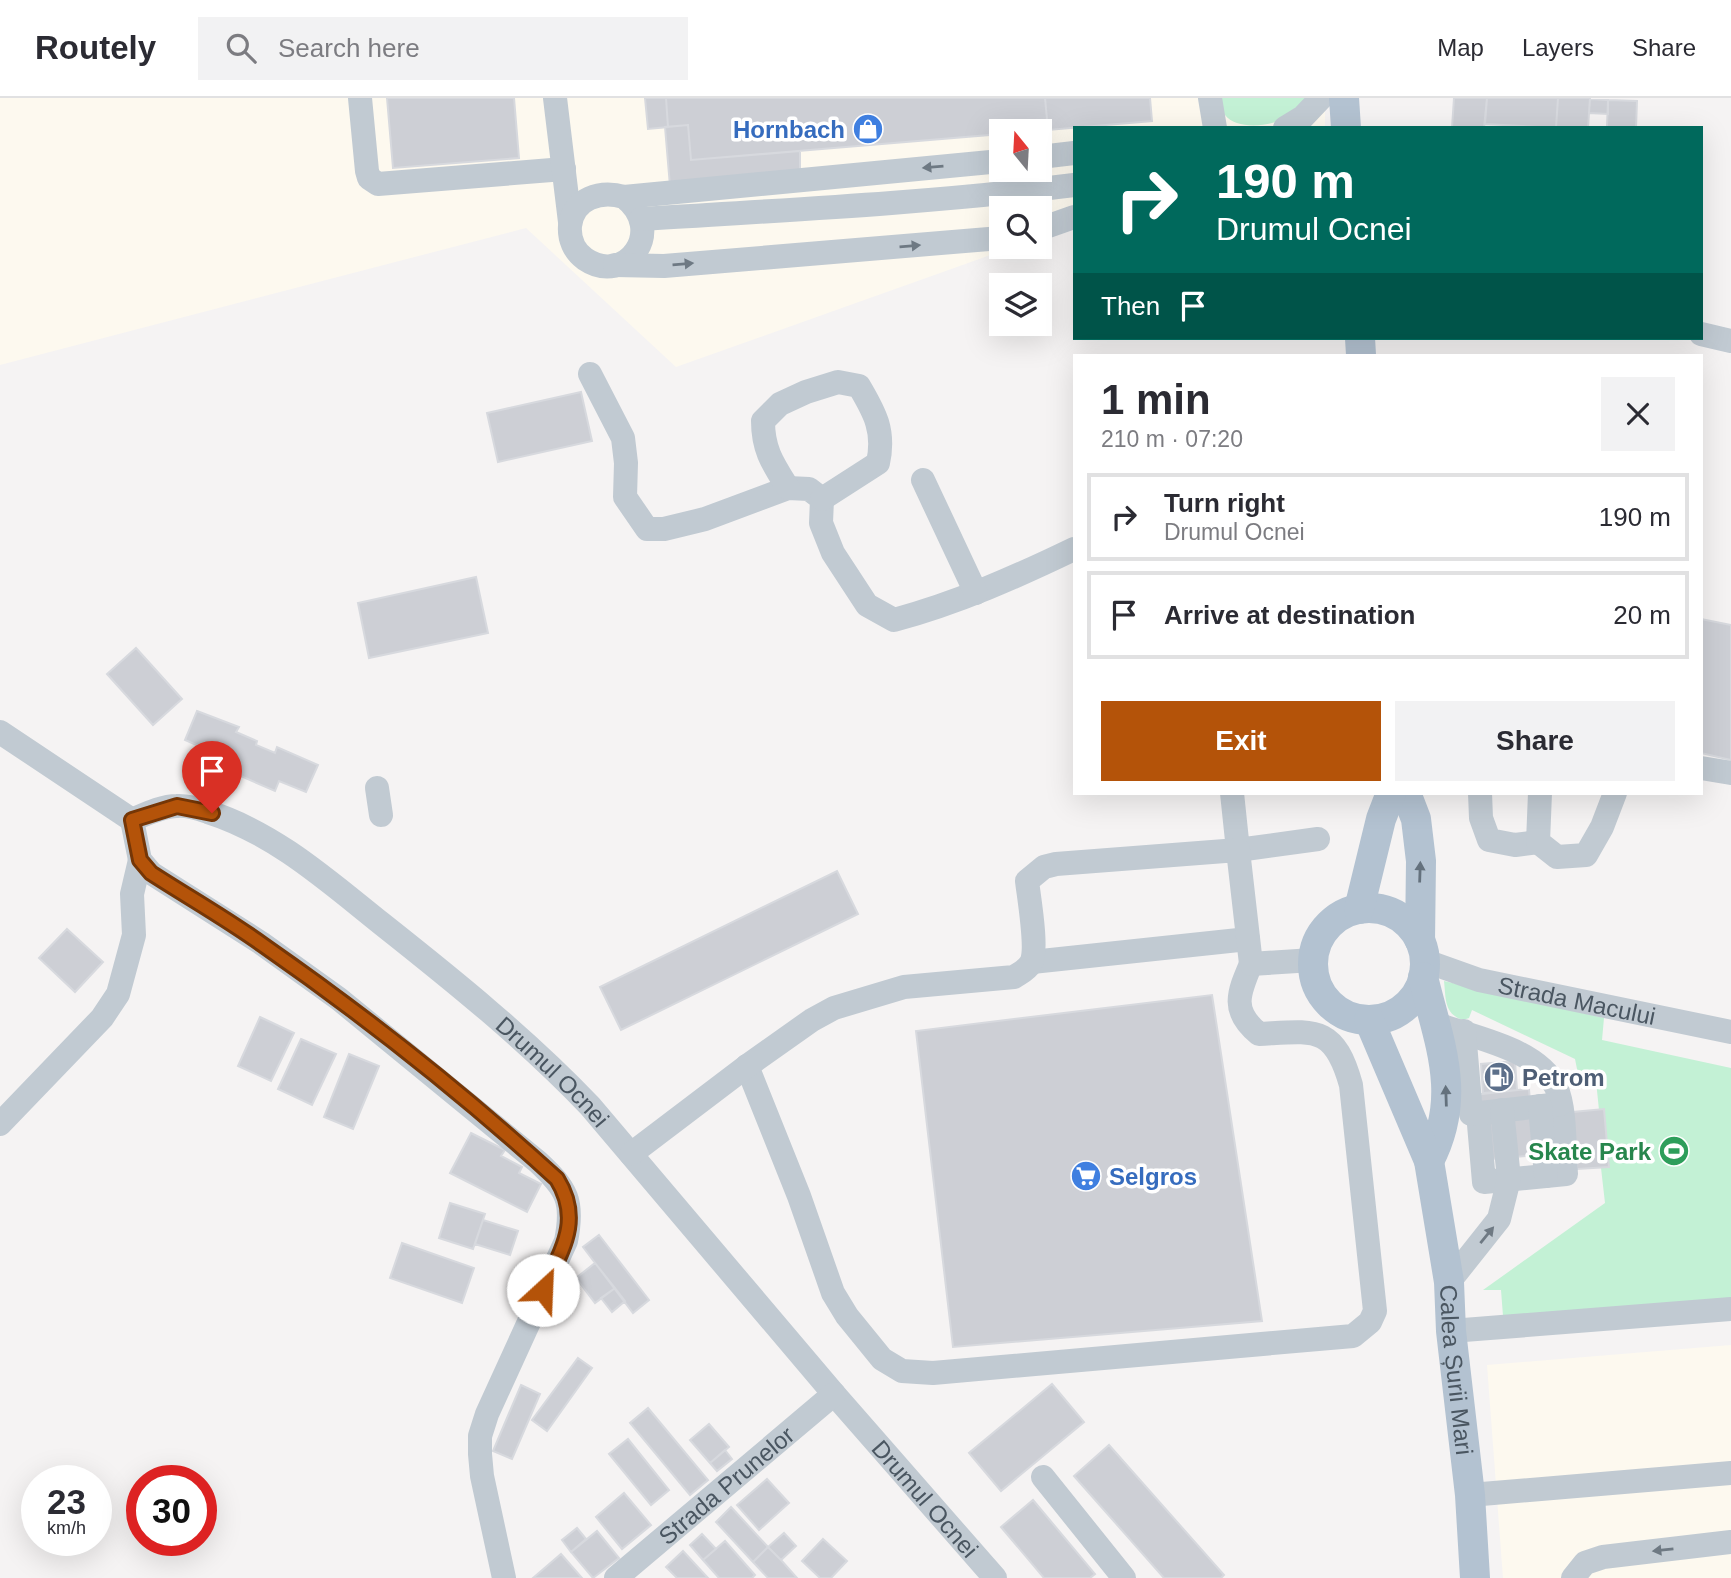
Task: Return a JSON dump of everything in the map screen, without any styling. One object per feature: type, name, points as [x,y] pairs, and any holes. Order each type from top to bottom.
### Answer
[{"type":"main road","points":[[1344,98],[1346,126]]},
{"type":"main road","points":[[1359,909],[1381,819],[1390,795]]},
{"type":"main road","points":[[1407,795],[1416,819],[1421,861],[1423,959],[1416,994],[1404,1008],[1387,1017],[1369,1020],[1351,1017],[1335,1009],[1322,995],[1314,978],[1312,960],[1317,942],[1327,926],[1341,915],[1359,909],[1377,908],[1395,914],[1410,925],[1423,959],[1450,1028],[1445,1065],[1446,1110],[1439,1141],[1429,1161]]},
{"type":"main road","name":"Calea Șurii Mari","points":[[1369,1020],[1429,1161],[1449,1282],[1451,1331],[1470,1495],[1475,1578]]},
{"type":"street","points":[[360,98],[367,171],[369,178],[378,184],[564,173]]},
{"type":"street","points":[[555,98],[570,235],[580,256],[590,263],[603,266],[664,266],[989,239]]},
{"type":"street","points":[[1210,98],[1215,126]]},
{"type":"street","points":[[1288,126],[1303,117],[1321,98]]},
{"type":"street","points":[[1052,156],[1073,153]]},
{"type":"street","points":[[570,222],[577,208],[598,194],[611,193],[624,197],[989,162]]},
{"type":"street","points":[[641,219],[1073,185]]},
{"type":"street","points":[[615,265],[627,260],[642,239],[641,219],[624,197]]},
{"type":"street","points":[[1052,225],[1073,217]]},
{"type":"street","points":[[1703,334],[1731,341]]},
{"type":"street","points":[[590,374],[623,438],[626,463],[625,496],[647,529],[705,519],[788,488],[809,489],[822,499]]},
{"type":"street","points":[[788,488],[763,443],[763,421],[780,404],[806,392],[838,382],[859,386],[874,411],[883,442],[878,463],[822,499]]},
{"type":"street","points":[[923,480],[976,593]]},
{"type":"street","points":[[822,499],[821,523],[834,553],[867,605],[894,620],[943,607],[1003,583],[1073,549]]},
{"type":"street","points":[[0,732],[132,820],[140,860],[132,894],[134,935],[118,994],[102,1018],[0,1124]]},
{"type":"street","points":[[1703,768],[1731,773]]},
{"type":"street","points":[[377,788],[381,815]]},
{"type":"street","points":[[747,1066],[799,1196],[833,1293],[846,1316],[882,1359],[902,1371],[933,1373],[1353,1336],[1370,1322],[1375,1311],[1351,1085],[1336,1045],[1323,1037],[1299,1031],[1259,1034],[1247,1025],[1239,1009],[1239,991],[1251,964],[1232,795]]},
{"type":"street","points":[[1480,795],[1481,818],[1489,840],[1515,845],[1538,842],[1557,858],[1586,855],[1602,827],[1614,795]]},
{"type":"street","points":[[1538,842],[1540,795]]},
{"type":"street","name":"Drumul Ocnei","points":[[132,820],[177,806],[194,808],[230,819],[256,832],[300,860],[460,985],[565,1080],[995,1578]]},
{"type":"street","points":[[631,1154],[747,1066],[812,1020],[834,1008],[904,987],[1014,977],[1026,970],[1032,962],[1035,948],[1027,881],[1044,867],[1238,850],[1318,839]]},
{"type":"street","points":[[140,860],[151,873],[261,943],[339,999],[538,1162],[557,1179],[567,1195],[570,1210],[566,1241],[487,1414],[480,1436],[482,1476],[504,1578]]},
{"type":"street","points":[[1032,962],[1248,939]]},
{"type":"street","name":"Strada Macului","points":[[1423,959],[1479,980],[1731,1032]]},
{"type":"street","points":[[1251,964],[1312,960]]},
{"type":"street","points":[[1450,1028],[1519,1053],[1538,1064],[1556,1088],[1516,1108],[1471,1114],[1450,1028]]},
{"type":"street","points":[[1449,1282],[1499,1220],[1522,1178],[1516,1108]]},
{"type":"street","points":[[1516,1108],[1566,1174],[1522,1178]]},
{"type":"street","points":[[1451,1331],[1731,1309]]},
{"type":"street","name":"Strada Prunelor","points":[[616,1578],[834,1394]]},
{"type":"street","points":[[1470,1495],[1731,1473]]},
{"type":"street","points":[[1043,1477],[1124,1578]]},
{"type":"street","points":[[1573,1578],[1585,1563],[1604,1557],[1731,1542]]},
{"type":"shaded area","points":[[0,98],[1325,98],[1325,126],[1073,126],[1073,225],[1052,233],[1052,196],[989,196],[989,256],[676,367],[526,228],[0,365]]},
{"type":"shaded area","points":[[1731,1345],[1731,1578],[1503,1578],[1487,1365]]},
{"type":"green space","points":[[1221,98],[1307,98],[1280,120],[1267,124],[1243,125],[1230,120],[1224,113]]},
{"type":"green space","name":"Skate Park","points":[[1444,981],[1604,1018],[1602,1040],[1731,1068],[1731,1300],[1503,1316],[1501,1290],[1483,1290],[1605,1203],[1601,1168],[1609,1166],[1604,1110],[1599,1110],[1596,1081],[1579,1079],[1575,1059],[1472,1010],[1469,1018],[1463,1020],[1457,1017],[1447,1005]]},
{"type":"building","points":[[387,98],[514,98],[519,158],[393,168]]},
{"type":"building","points":[[645,98],[666,98],[668,127],[648,129]]},
{"type":"building","name":"Hornbach","points":[[666,98],[1045,98],[1047,119],[989,119],[989,135],[691,160],[688,125],[668,127]]},
{"type":"building","points":[[1045,98],[1150,98],[1152,121],[1052,130],[1052,119],[1047,119]]},
{"type":"building","points":[[1454,98],[1487,98],[1484,126],[1452,126]]},
{"type":"building","points":[[1487,98],[1558,98],[1556,126],[1485,124]]},
{"type":"building","points":[[1558,98],[1590,98],[1588,126],[1556,126]]},
{"type":"building","points":[[1590,99],[1608,100],[1608,114],[1589,113]]},
{"type":"building","points":[[1608,100],[1637,101],[1636,126],[1607,126]]},
{"type":"building","points":[[688,125],[691,160],[800,151],[800,177],[670,186],[665,127]]},
{"type":"building","points":[[581,392],[592,441],[498,462],[487,413]]},
{"type":"building","points":[[476,577],[488,633],[369,658],[358,603]]},
{"type":"building","points":[[1703,619],[1731,625],[1731,760],[1703,753]]},
{"type":"building","points":[[136,648],[182,699],[153,725],[107,674]]},
{"type":"building","points":[[197,711],[239,727],[236,732],[257,741],[256,745],[275,753],[277,747],[318,765],[306,792],[279,781],[275,791],[204,760],[208,750],[185,740]]},
{"type":"building","points":[[837,871],[858,914],[621,1030],[600,987]]},
{"type":"building","points":[[67,929],[103,962],[75,992],[39,958]]},
{"type":"building","name":"Selgros","points":[[1212,995],[1262,1321],[953,1347],[916,1031]]},
{"type":"building","points":[[260,1017],[294,1033],[271,1081],[238,1066]]},
{"type":"building","points":[[301,1039],[336,1054],[312,1105],[278,1089]]},
{"type":"building","points":[[349,1054],[379,1066],[353,1129],[324,1117]]},
{"type":"building","name":"Petrom","points":[[1515,1061],[1517,1090],[1483,1094],[1481,1064]]},
{"type":"building","points":[[1529,1089],[1532,1128],[1560,1153],[1478,1160],[1473,1094]]},
{"type":"building","points":[[1604,1109],[1609,1167],[1577,1169],[1573,1112]]},
{"type":"building","points":[[471,1133],[505,1150],[501,1156],[522,1167],[519,1173],[541,1184],[527,1212],[450,1173]]},
{"type":"building","points":[[450,1203],[485,1214],[473,1249],[439,1238]]},
{"type":"building","points":[[483,1220],[518,1231],[510,1255],[475,1244]]},
{"type":"building","points":[[599,1235],[649,1300],[633,1313],[583,1247]]},
{"type":"building","points":[[402,1243],[474,1268],[462,1303],[390,1278]]},
{"type":"building","points":[[595,1263],[615,1288],[595,1303],[576,1278]]},
{"type":"building","points":[[615,1288],[625,1301],[612,1312],[601,1298]]},
{"type":"building","points":[[578,1358],[592,1368],[547,1431],[532,1420]]},
{"type":"building","points":[[1052,1384],[1084,1422],[1001,1491],[969,1453]]},
{"type":"building","points":[[521,1385],[540,1394],[512,1459],[493,1451]]},
{"type":"building","points":[[648,1408],[708,1480],[690,1495],[630,1423]]},
{"type":"building","points":[[709,1424],[729,1447],[710,1463],[690,1440]]},
{"type":"building","points":[[628,1439],[669,1490],[651,1505],[609,1454]]},
{"type":"building","points":[[1109,1445],[1224,1575],[1221,1578],[1164,1578],[1074,1476]]},
{"type":"building","points":[[725,1450],[732,1459],[717,1471],[710,1463]]},
{"type":"building","points":[[767,1479],[789,1503],[759,1530],[737,1505]]},
{"type":"building","points":[[624,1493],[651,1525],[622,1549],[596,1517]]},
{"type":"building","points":[[1033,1500],[1095,1574],[1090,1578],[1044,1578],[1001,1527]]},
{"type":"building","points":[[731,1507],[768,1547],[753,1562],[716,1522]]},
{"type":"building","points":[[577,1528],[586,1539],[571,1552],[562,1540]]},
{"type":"building","points":[[597,1531],[619,1558],[593,1578],[571,1552]]},
{"type":"building","points":[[784,1533],[796,1546],[781,1560],[768,1547]]},
{"type":"building","points":[[702,1534],[716,1549],[703,1560],[690,1545]]},
{"type":"building","points":[[823,1539],[847,1561],[831,1578],[820,1578],[802,1561]]},
{"type":"building","points":[[725,1541],[755,1575],[752,1578],[719,1578],[703,1560]]},
{"type":"building","points":[[768,1547],[797,1578],[768,1578],[753,1562]]},
{"type":"building","points":[[683,1551],[708,1578],[677,1578],[666,1567]]},
{"type":"building","points":[[561,1554],[582,1578],[533,1578]]},
{"type":"place","name":"Hornbach","points":[[868,129]]},
{"type":"place","name":"Petrom","points":[[1499,1077]]},
{"type":"place","name":"Skate Park","points":[[1674,1151]]},
{"type":"place","name":"Selgros","points":[[1086,1176]]},
{"type":"route","points":[[212,813],[177,806],[132,820],[140,860],[151,873],[261,943],[339,999],[557,1179],[567,1195],[569,1225],[566,1241],[543,1290]]}]
